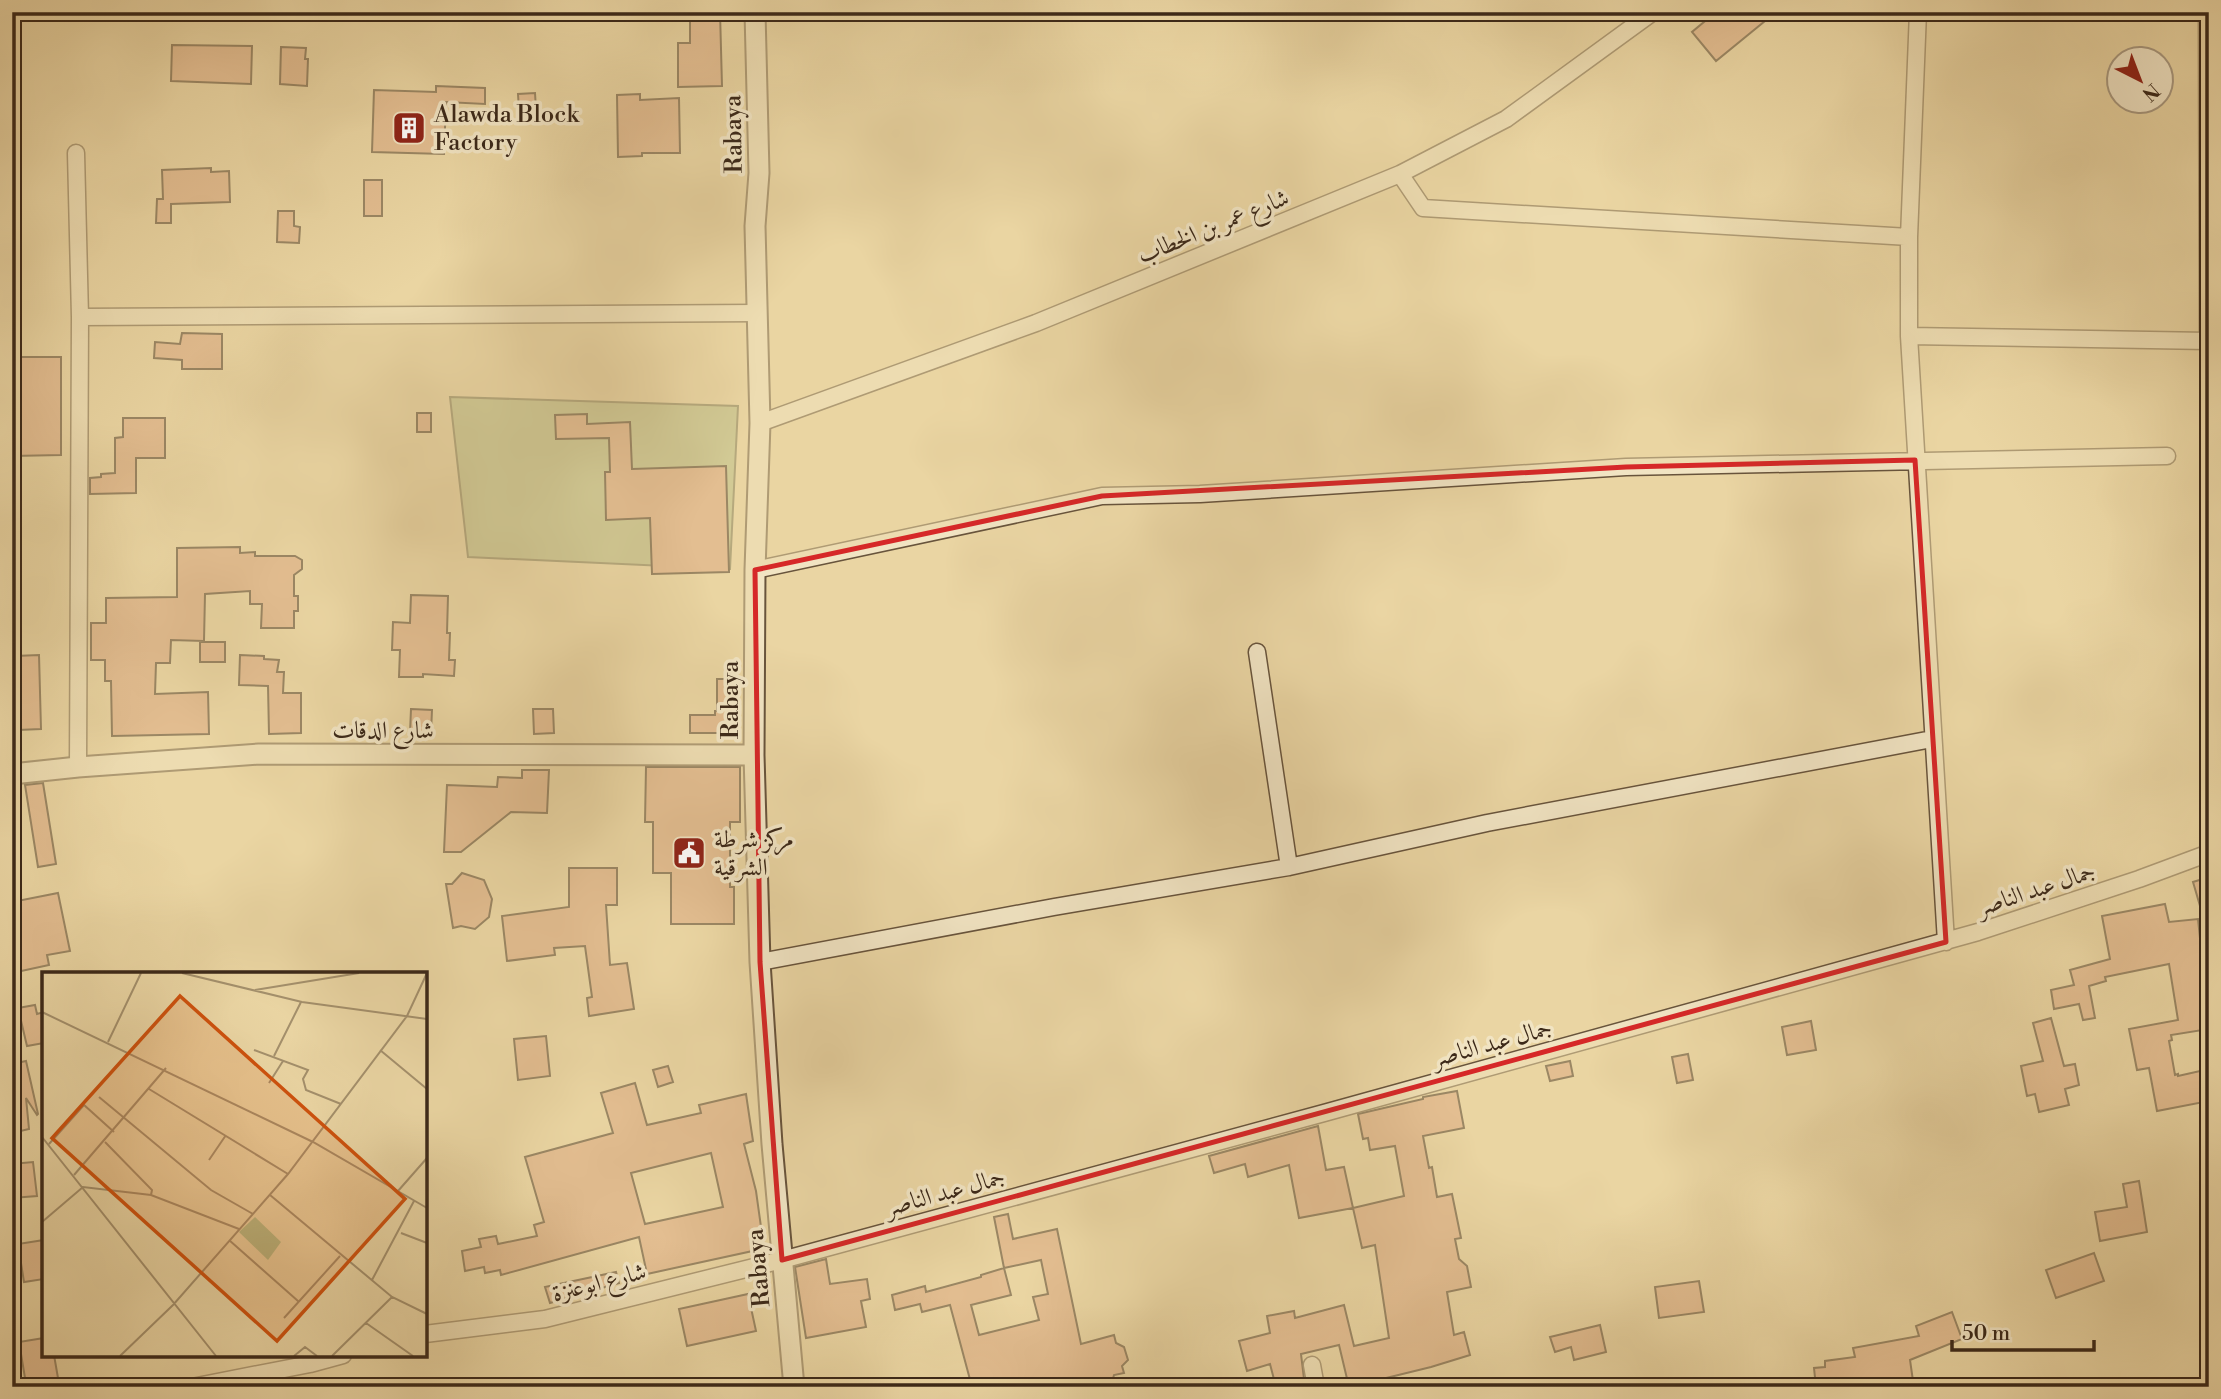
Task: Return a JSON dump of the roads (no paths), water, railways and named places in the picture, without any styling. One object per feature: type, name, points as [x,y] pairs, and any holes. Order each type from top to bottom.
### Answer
[{"type":"street","name":"Rabaya","points":[[755,12],[758,173],[755,226],[760,423],[755,570],[754,755],[760,962],[794,1387]]},
{"type":"street","name":"شارع عمر بن الخطاب","points":[[760,423],[1036,323],[1400,174],[1506,119],[1653,12]]},
{"type":"street","points":[[1918,12],[1909,237],[1909,336],[1946,942]]},
{"type":"street","points":[[1909,336],[2208,341],[2207,12]]},
{"type":"street","points":[[76,153],[80,317],[78,767]]},
{"type":"street","points":[[1400,174],[1423,208],[1909,237]]},
{"type":"street","points":[[80,317],[757,313]]},
{"type":"street","points":[[755,570],[1102,496],[1213,493],[1626,467],[2167,456]]},
{"type":"street","points":[[1257,652],[1289,867]]},
{"type":"street","points":[[760,962],[1054,907],[1289,867],[1487,823],[1932,739]]},
{"type":"street","name":"شارع الدقات","points":[[12,774],[259,754],[754,755]]},
{"type":"street","name":"جمال عبد الناصر","points":[[782,1260],[1946,942],[2209,853]]},
{"type":"street","name":"شارع ابوعنزة","points":[[427,1334],[545,1319],[782,1260]]},
{"type":"street","points":[[192,1387],[335,1357]]},
{"type":"street","points":[[1312,1365],[1316,1387]]},
{"type":"place","name":"Alawda Block Factory","points":[[409,128]]},
{"type":"place","name":"مركز شرطة الشرقية","points":[[689,853]]}]
